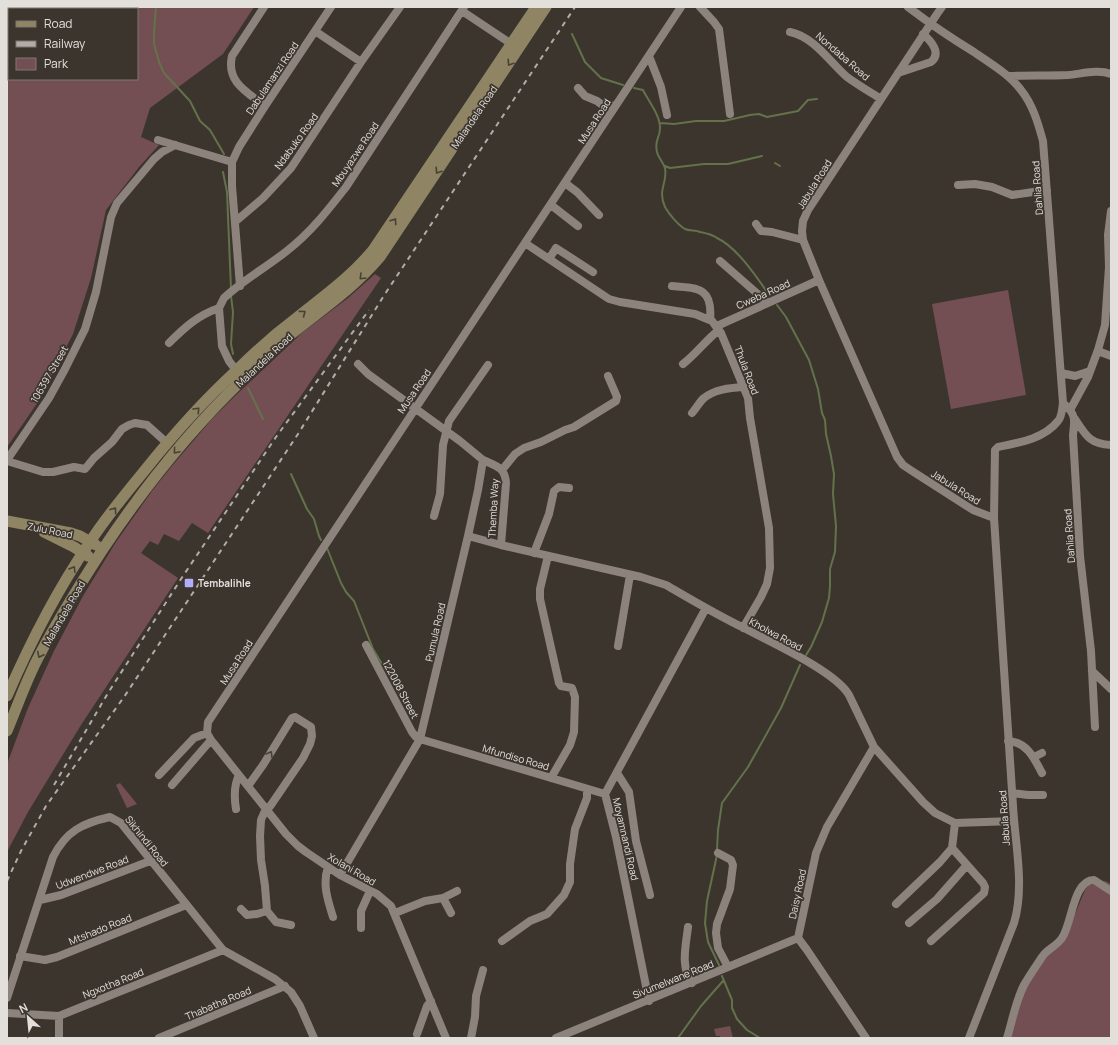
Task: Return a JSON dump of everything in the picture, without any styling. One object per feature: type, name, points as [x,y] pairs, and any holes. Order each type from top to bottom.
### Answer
[{"type":"main road","name":"Malandela Road","points":[[516,46],[536,7]]},
{"type":"main road","name":"Malandela Road","points":[[7,696],[24,657],[56,597],[90,541],[126,493],[167,442],[240,374],[348,291],[365,275],[380,257],[516,46],[546,7]]},
{"type":"main road","name":"Malandela Road","points":[[7,731],[38,658],[74,594],[95,561],[124,517],[149,483],[206,418],[240,374]]},
{"type":"main road","name":"Zulu Road","points":[[12,523],[62,531],[80,536],[103,550]]},
{"type":"main road","name":"Zulu Road","points":[[12,523],[53,536],[83,552],[95,561]]},
{"type":"street","points":[[264,7],[235,51],[231,63],[231,70],[238,84],[243,90],[265,106]]},
{"type":"street","name":"Dabulamanzi Road","points":[[234,290],[236,221],[232,186],[232,162],[239,147],[265,106],[331,7]]},
{"type":"street","name":"Ndabuko Road","points":[[236,221],[263,198],[291,168],[361,62],[400,7]]},
{"type":"street","name":"Musa Road","points":[[172,785],[209,736],[208,722],[414,408],[525,244],[681,7]]},
{"type":"street","points":[[700,7],[719,29],[730,114]]},
{"type":"street","name":"Dahlia Road","points":[[908,7],[1009,76],[1022,90],[1030,103],[1043,141],[1063,403],[1058,421],[1048,429],[1029,440],[995,450],[994,518]]},
{"type":"street","name":"Jabula Road","points":[[942,7],[930,23],[808,210],[803,221],[802,231],[803,240],[818,280],[897,457],[903,465],[973,510],[994,518],[1008,741],[1019,883],[1018,910],[969,1038]]},
{"type":"street","name":"Mbuyazwe Road","points":[[234,290],[288,250],[313,228],[331,206],[346,186],[463,9],[516,46]]},
{"type":"street","points":[[315,31],[361,62]]},
{"type":"street","name":"Nondaba Road","points":[[790,32],[799,34],[808,39],[848,77],[881,99]]},
{"type":"street","points":[[898,73],[934,60],[936,56],[935,50],[931,42],[923,34]]},
{"type":"street","points":[[649,56],[661,87],[667,115]]},
{"type":"street","points":[[1009,76],[1029,74],[1067,75],[1102,72],[1111,74]]},
{"type":"street","points":[[578,88],[585,96],[601,104],[616,106]]},
{"type":"street","points":[[158,140],[232,162]]},
{"type":"street","name":"106397 Street","points":[[167,442],[147,425],[134,423],[122,429],[112,442],[94,458],[85,469],[74,468],[53,472],[42,472],[7,460],[49,398],[65,370],[85,329],[96,292],[111,217],[117,203],[154,159],[162,152],[175,145]]},
{"type":"street","points":[[565,183],[577,192],[599,215]]},
{"type":"street","points":[[958,185],[975,184],[992,187],[1012,195],[1047,190]]},
{"type":"street","points":[[551,204],[578,226]]},
{"type":"street","points":[[1070,410],[1090,371],[1098,351],[1105,325],[1109,267],[1108,235],[1111,211]]},
{"type":"street","points":[[756,224],[761,231],[772,232],[803,240]]},
{"type":"street","points":[[525,244],[610,299],[620,302],[695,314],[715,325]]},
{"type":"street","points":[[549,259],[556,248],[592,272]]},
{"type":"street","points":[[720,261],[768,303]]},
{"type":"street","name":"Cweba Road","points":[[683,364],[709,337],[715,325],[818,280]]},
{"type":"street","points":[[672,286],[698,289],[705,294],[711,302],[715,325]]},
{"type":"street","points":[[234,290],[224,298],[219,308],[222,346],[229,361],[240,374]]},
{"type":"street","points":[[169,343],[200,316],[219,308]]},
{"type":"street","name":"Thula Road","points":[[715,325],[748,398],[750,418],[769,528],[770,568],[767,584],[743,628]]},
{"type":"street","points":[[1098,351],[1111,356]]},
{"type":"street","points":[[358,364],[368,374],[460,441],[483,460]]},
{"type":"street","points":[[434,516],[440,494],[443,445],[449,421],[488,365]]},
{"type":"street","points":[[1061,373],[1075,376],[1090,371]]},
{"type":"street","points":[[502,470],[515,454],[524,448],[576,426],[616,401],[617,397],[608,376]]},
{"type":"street","points":[[692,413],[701,401],[708,396],[723,389],[744,387]]},
{"type":"street","points":[[1063,403],[1070,410],[1086,435],[1092,441],[1111,445]]},
{"type":"street","name":"Dahlia Road","points":[[1075,419],[1073,435],[1080,556],[1091,651],[1095,727]]},
{"type":"street","name":"Themba Way","points":[[483,460],[499,467],[506,476],[501,545]]},
{"type":"street","name":"Pumula Road","points":[[340,875],[420,739],[468,536],[483,460]]},
{"type":"street","points":[[534,553],[549,514],[554,491],[559,487],[569,488]]},
{"type":"street","name":"Kholwa Road","points":[[468,536],[534,553],[641,577],[666,585],[814,666],[845,688],[874,747],[935,813],[955,823],[1014,821]]},
{"type":"street","points":[[548,556],[540,589],[540,599],[559,683],[562,686],[572,688],[575,697],[575,725],[573,736],[570,745],[551,778]]},
{"type":"street","points":[[618,646],[630,575]]},
{"type":"street","name":"Moyamnandi Road","points":[[649,1000],[616,838],[605,794],[706,608]]},
{"type":"street","name":"122008 Street","points":[[366,645],[412,732],[420,739]]},
{"type":"street","points":[[1092,671],[1111,689]]},
{"type":"street","points":[[248,786],[292,718],[296,717],[311,727],[312,736],[310,744],[288,780],[264,813],[261,820],[261,860],[267,911],[276,922],[291,926]]},
{"type":"street","points":[[159,775],[194,738],[209,736]]},
{"type":"street","name":"Xolani Road","points":[[209,736],[266,810],[298,846],[340,875],[377,894],[388,903],[395,913],[446,1038]]},
{"type":"street","name":"Mfundiso Road","points":[[420,739],[605,794]]},
{"type":"street","points":[[1008,741],[1016,741],[1027,748],[1042,772]]},
{"type":"street","name":"Daisy Road","points":[[798,938],[816,853],[821,840],[827,827],[874,747]]},
{"type":"street","points":[[1034,757],[1042,753]]},
{"type":"street","points":[[617,773],[629,792],[636,841],[650,894]]},
{"type":"street","points":[[236,808],[236,781],[239,775]]},
{"type":"street","points":[[502,941],[530,921],[547,914],[564,895],[570,882],[570,864],[575,829],[587,798],[587,789]]},
{"type":"street","points":[[1012,793],[1043,796]]},
{"type":"street","name":"Sikhindi Road","points":[[7,998],[53,857],[58,848],[64,839],[87,823],[110,817],[121,823],[223,950],[276,979],[285,986],[300,1006],[311,1037]]},
{"type":"street","points":[[896,904],[940,862],[952,848],[955,823]]},
{"type":"street","points":[[931,941],[984,893],[985,888],[983,883],[952,848]]},
{"type":"street","points":[[718,854],[731,860],[733,865],[730,889],[717,924],[716,933],[718,948],[728,968]]},
{"type":"street","name":"Udwendwe Road","points":[[40,900],[61,895],[150,861]]},
{"type":"street","points":[[909,923],[937,899],[967,866]]},
{"type":"street","points":[[328,867],[326,885],[333,917]]},
{"type":"street","points":[[1007,1038],[1024,986],[1043,956],[1062,938],[1071,916],[1076,895],[1088,881],[1094,880],[1111,891]]},
{"type":"street","points":[[361,928],[361,911],[370,891]]},
{"type":"street","points":[[395,913],[425,901],[443,898],[457,891]]},
{"type":"street","points":[[443,898],[451,913]]},
{"type":"street","name":"Mtshado Road","points":[[20,956],[44,960],[58,957],[186,905]]},
{"type":"street","points":[[241,909],[247,915],[267,911]]},
{"type":"street","points":[[688,926],[685,966],[687,977],[692,983]]},
{"type":"street","points":[[798,938],[866,1038]]},
{"type":"street","name":"Sivumelwane Road","points":[[556,1038],[798,938]]},
{"type":"street","name":"Ngxotha Road","points":[[7,1013],[60,1016],[223,950]]},
{"type":"street","points":[[471,1038],[476,996],[483,970]]},
{"type":"street","name":"Thabatha Road","points":[[159,1038],[285,986]]},
{"type":"street","points":[[417,1034],[427,1006],[431,1001]]},
{"type":"street","points":[[59,1038],[60,1016]]},
{"type":"green space","points":[[254,7],[223,54],[150,108],[141,137],[159,145],[139,167],[106,210],[91,278],[73,334],[38,402],[7,447],[7,60],[8,58],[8,80],[138,80],[138,8],[124,8]]},
{"type":"green space","points":[[375,274],[381,278],[208,533],[192,523],[179,541],[164,534],[158,545],[150,541],[141,553],[178,578],[81,725],[28,812],[7,852],[7,764],[28,708],[54,651],[83,596],[116,542],[152,491],[212,419],[303,332],[348,298]]},
{"type":"green space","points":[[1008,290],[1026,395],[951,409],[932,304]]},
{"type":"green space","points":[[120,783],[137,804],[127,808],[116,785]]},
{"type":"green space","points":[[1105,881],[1111,884],[1111,1038],[1010,1038],[1026,987],[1045,958],[1063,943],[1085,890],[1089,885]]},
{"type":"green space","points":[[730,1026],[733,1038],[720,1038],[720,1036],[716,1036],[714,1029]]},
{"type":"waterway","points":[[156,7],[154,44],[164,73],[190,101],[200,121],[210,130],[224,154]]},
{"type":"waterway","points":[[572,34],[585,62],[601,78],[623,85]]},
{"type":"waterway","points":[[634,88],[643,90],[660,123],[660,132],[656,148],[666,173],[662,191],[665,207],[671,216],[685,229],[711,235],[725,243],[740,256],[770,296]]},
{"type":"waterway","points":[[660,123],[674,124],[696,121],[724,121],[759,114],[767,117],[798,111],[808,100],[817,99]]},
{"type":"waterway","points":[[665,166],[670,168],[704,164],[728,164],[762,156]]},
{"type":"waterway","points":[[775,163],[780,166]]},
{"type":"waterway","points":[[223,172],[227,192],[231,289]]},
{"type":"waterway","points":[[231,296],[233,312],[231,344],[233,354]]},
{"type":"waterway","points":[[777,305],[786,317],[809,360],[818,389],[822,413],[825,420],[826,434],[834,474],[833,494],[836,526],[835,552],[830,569],[829,598],[822,622],[806,655]]},
{"type":"waterway","points":[[248,388],[263,419]]},
{"type":"waterway","points":[[291,474],[307,509],[314,519],[321,540]]},
{"type":"waterway","points":[[327,548],[341,583],[346,592],[354,601],[373,649],[400,694]]},
{"type":"waterway","points":[[717,850],[722,803],[748,767],[781,708],[800,665]]},
{"type":"waterway","points":[[717,855],[707,901],[705,923],[708,942],[719,965]]},
{"type":"waterway","points":[[722,976],[732,1000],[732,1008],[737,1019],[747,1030],[760,1038]]},
{"type":"waterway","points":[[678,1038],[701,1006],[723,981]]},
{"type":"railway","points":[[7,881],[21,851],[46,806],[124,697],[298,434],[383,297],[575,7]]},
{"type":"railway","points":[[54,785],[108,693],[181,579],[276,437],[369,310]]},
{"type":"place","name":"Tembalihle","points":[[189,583]]}]
